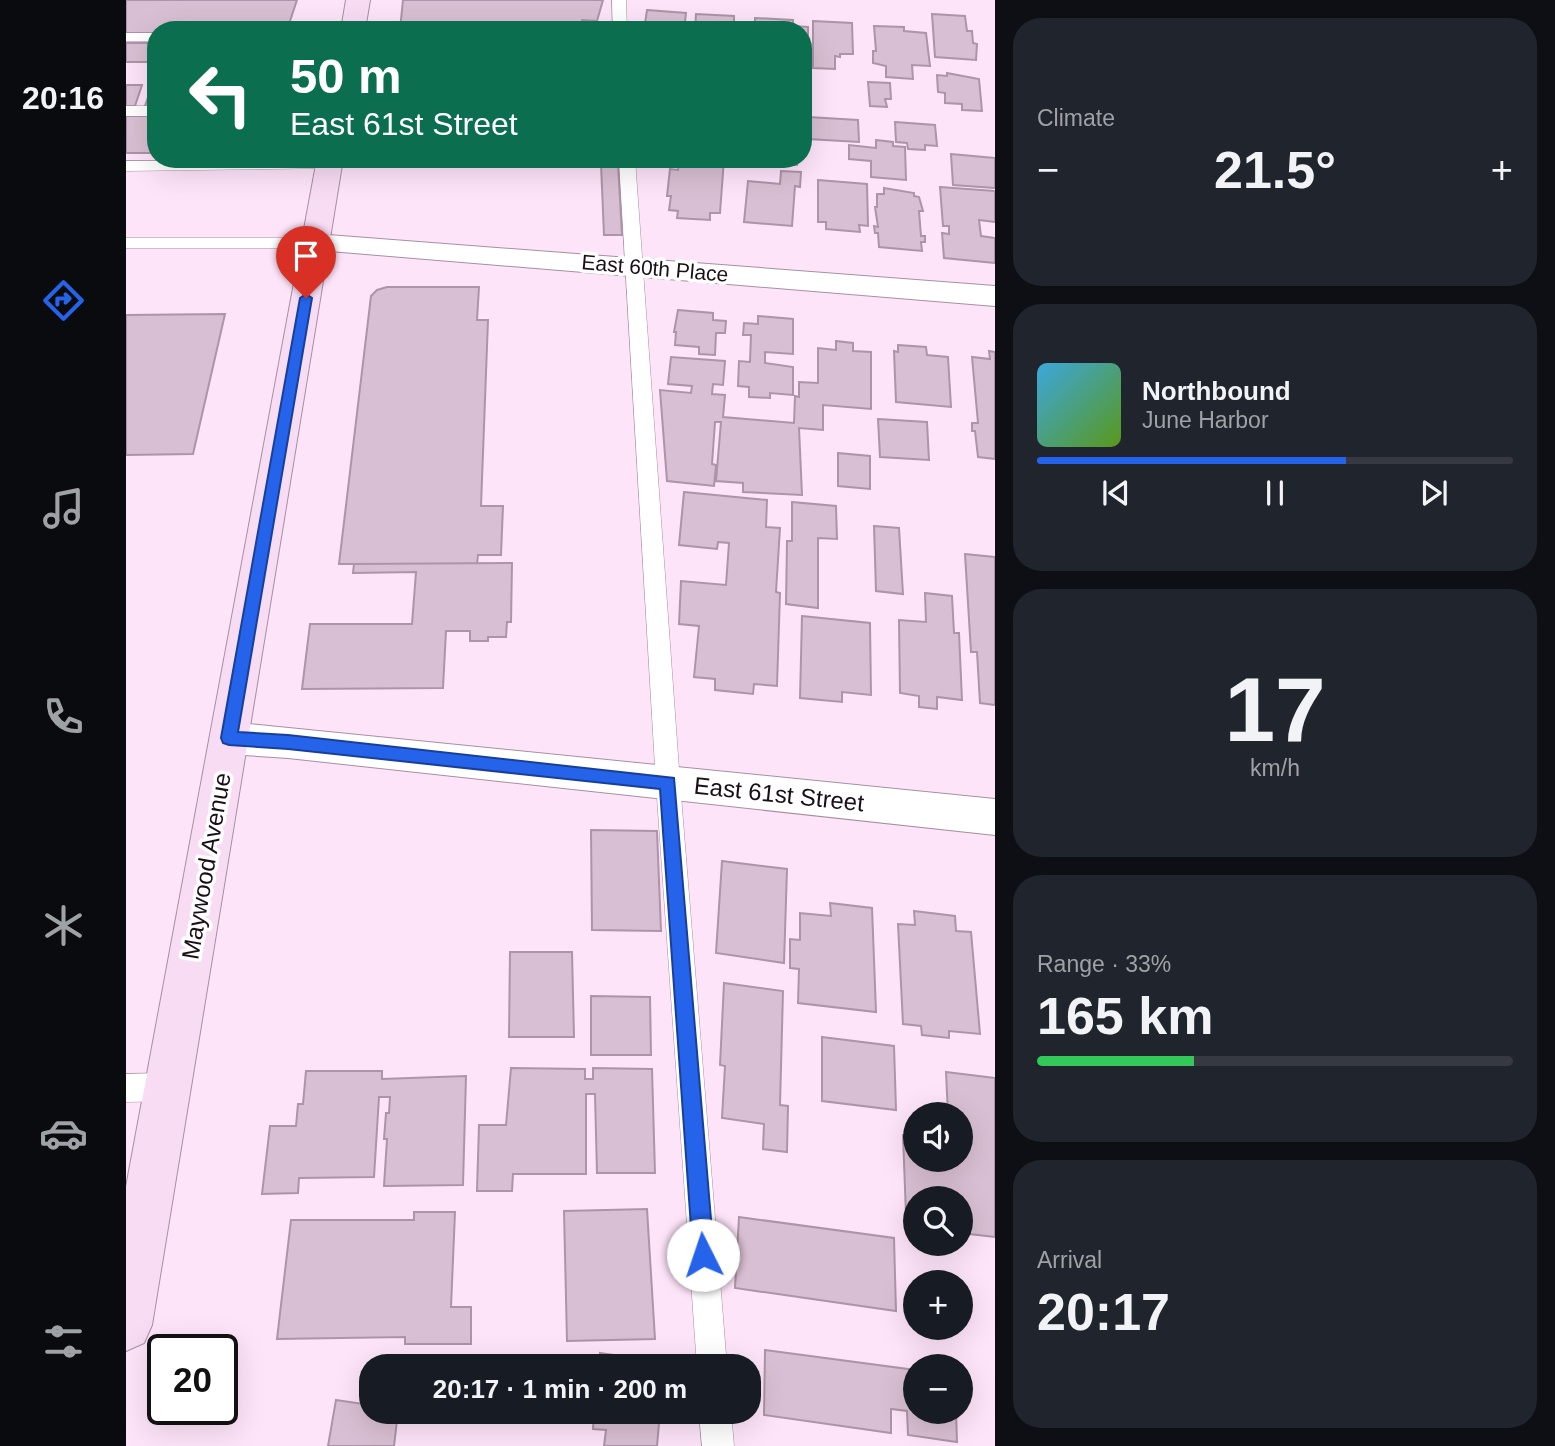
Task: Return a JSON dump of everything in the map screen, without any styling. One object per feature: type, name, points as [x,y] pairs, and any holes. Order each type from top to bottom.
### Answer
[{"type":"street","points":[[354,21],[358,0]]},
{"type":"street","name":"Maywood Avenue","points":[[126,1325],[329,168]]},
{"type":"street","name":"East 60th Place","points":[[315,243],[995,296]]},
{"type":"street","name":"East 61st Street","points":[[229,738],[995,817]]},
{"type":"lane","points":[[619,0],[620,21]]},
{"type":"lane","points":[[126,37],[147,37]]},
{"type":"lane","points":[[126,111],[147,111]]},
{"type":"lane","points":[[126,166],[147,166]]},
{"type":"lane","points":[[629,168],[668,783],[711,1354]]},
{"type":"lane","points":[[126,243],[315,243]]},
{"type":"lane","points":[[126,1088],[166,1087]]},
{"type":"lane","points":[[716,1424],[718,1446]]},
{"type":"building","points":[[126,0],[297,0],[290,21],[147,21],[147,33],[126,33]]},
{"type":"building","points":[[403,0],[603,0],[597,21],[401,21]]},
{"type":"building","points":[[647,10],[686,13],[685,21],[645,21]]},
{"type":"building","points":[[696,14],[734,16],[734,21],[696,21]]},
{"type":"building","points":[[932,14],[965,16],[967,31],[972,31],[973,43],[977,44],[976,60],[935,57]]},
{"type":"building","points":[[755,18],[793,20],[793,21],[755,21]]},
{"type":"building","points":[[813,21],[852,23],[853,54],[835,56],[835,69],[813,68]]},
{"type":"building","points":[[874,26],[904,27],[904,31],[926,33],[930,66],[912,65],[913,79],[886,77],[886,66],[873,63],[873,51],[876,51]]},
{"type":"building","points":[[126,43],[147,43],[147,62],[126,62]]},
{"type":"building","points":[[947,73],[979,79],[982,111],[962,110],[962,104],[945,103],[945,93],[938,92],[937,75],[947,76]]},
{"type":"building","points":[[868,82],[890,83],[891,99],[885,99],[887,107],[870,106]]},
{"type":"building","points":[[126,85],[142,85],[135,106],[126,106]]},
{"type":"building","points":[[126,116],[147,116],[147,153],[126,153]]},
{"type":"building","points":[[812,117],[858,120],[859,142],[812,139]]},
{"type":"building","points":[[895,122],[935,125],[937,146],[925,145],[925,150],[908,149],[907,143],[896,142]]},
{"type":"building","points":[[876,140],[905,147],[906,180],[871,177],[871,161],[849,159],[849,145],[876,148]]},
{"type":"building","points":[[951,154],[995,158],[995,188],[953,185]]},
{"type":"building","points":[[601,168],[618,168],[622,235],[604,235]]},
{"type":"building","points":[[723,168],[720,213],[710,213],[710,220],[677,218],[678,211],[669,210],[671,196],[667,196],[670,169]]},
{"type":"building","points":[[781,171],[801,172],[800,187],[795,186],[792,226],[744,222],[748,181],[780,184]]},
{"type":"building","points":[[818,180],[867,184],[868,226],[859,225],[860,232],[826,229],[826,222],[818,222]]},
{"type":"building","points":[[940,187],[995,191],[995,222],[979,220],[981,236],[995,238],[995,263],[944,258],[942,233],[949,234],[949,226],[943,226]]},
{"type":"building","points":[[884,188],[914,193],[914,196],[919,197],[923,211],[919,211],[921,236],[925,236],[925,242],[921,242],[922,251],[879,247],[878,233],[875,233],[874,226],[878,227],[875,207],[877,194],[884,194]]},
{"type":"building","points":[[387,287],[479,287],[477,320],[488,320],[481,506],[503,506],[501,555],[478,555],[477,564],[339,564],[371,296],[377,290]]},
{"type":"building","points":[[678,310],[713,313],[713,320],[726,321],[725,333],[716,333],[715,355],[699,354],[699,347],[675,345],[674,332]]},
{"type":"building","points":[[225,314],[193,454],[126,455],[126,315]]},
{"type":"building","points":[[758,316],[793,319],[793,354],[765,352],[765,363],[793,367],[793,395],[770,393],[770,398],[749,397],[749,387],[738,386],[739,361],[750,362],[751,335],[743,335],[744,323],[758,324]]},
{"type":"building","points":[[836,341],[853,343],[853,351],[871,352],[871,409],[823,405],[823,430],[799,428],[802,495],[743,492],[743,483],[716,481],[721,422],[715,422],[712,464],[716,465],[714,486],[667,481],[660,390],[691,393],[692,386],[668,384],[671,357],[725,361],[723,385],[713,384],[712,394],[725,395],[723,417],[794,423],[795,396],[799,397],[799,382],[818,383],[818,348],[836,350]]},
{"type":"building","points":[[898,345],[926,347],[927,355],[948,357],[951,407],[896,402],[894,351],[898,352]]},
{"type":"building","points":[[989,351],[995,352],[995,459],[978,457],[975,431],[972,431],[972,423],[978,423],[972,357],[990,359]]},
{"type":"building","points":[[878,419],[927,422],[929,460],[880,457]]},
{"type":"building","points":[[838,453],[870,456],[870,489],[838,486]]},
{"type":"building","points":[[684,492],[767,500],[766,527],[780,528],[776,592],[780,593],[777,686],[754,684],[753,694],[715,690],[715,679],[694,677],[699,626],[679,624],[681,581],[726,585],[729,543],[718,542],[717,549],[679,545]]},
{"type":"building","points":[[792,502],[836,506],[837,539],[818,538],[818,608],[786,604],[787,541],[792,541]]},
{"type":"building","points":[[874,526],[899,528],[903,594],[876,591]]},
{"type":"building","points":[[965,554],[995,557],[995,705],[980,703],[977,652],[971,652]]},
{"type":"building","points":[[512,563],[511,622],[507,622],[506,637],[470,641],[470,631],[446,631],[443,688],[302,689],[310,624],[412,624],[416,572],[353,573],[354,564]]},
{"type":"building","points":[[925,593],[952,596],[954,633],[959,633],[962,700],[937,697],[937,709],[919,707],[919,696],[900,693],[899,620],[926,622]]},
{"type":"building","points":[[802,616],[870,623],[871,695],[842,692],[842,702],[800,698]]},
{"type":"building","points":[[591,830],[657,831],[661,931],[592,930]]},
{"type":"building","points":[[722,861],[787,869],[784,963],[716,953]]},
{"type":"building","points":[[830,903],[872,908],[876,1012],[798,1003],[799,969],[790,968],[790,939],[800,940],[800,913],[831,916]]},
{"type":"building","points":[[914,911],[955,916],[956,931],[971,932],[980,1034],[949,1031],[949,1038],[922,1035],[921,1026],[903,1024],[898,924],[915,925]]},
{"type":"building","points":[[510,952],[572,952],[574,1037],[509,1037]]},
{"type":"building","points":[[724,983],[783,991],[780,1105],[788,1106],[787,1152],[763,1149],[764,1124],[722,1118],[725,1066],[720,1065]]},
{"type":"building","points":[[591,996],[650,997],[651,1055],[591,1055]]},
{"type":"building","points":[[822,1037],[894,1046],[896,1110],[822,1101]]},
{"type":"building","points":[[511,1068],[585,1069],[585,1079],[593,1079],[593,1068],[652,1069],[655,1173],[597,1173],[595,1094],[586,1094],[586,1174],[513,1174],[512,1191],[477,1191],[479,1125],[506,1125]]},
{"type":"building","points":[[306,1071],[382,1071],[382,1079],[466,1076],[463,1185],[384,1186],[387,1139],[384,1139],[390,1097],[379,1097],[374,1177],[299,1178],[298,1193],[262,1194],[270,1126],[296,1126],[298,1104],[303,1104]]},
{"type":"building","points":[[946,1072],[995,1078],[995,1237],[973,1234],[973,1186],[905,1186],[904,1172],[973,1172],[973,1102],[947,1102]]},
{"type":"building","points":[[647,1209],[655,1339],[567,1341],[564,1211]]},
{"type":"building","points":[[414,1212],[455,1212],[451,1307],[471,1307],[471,1344],[405,1344],[405,1337],[277,1339],[291,1220],[414,1220]]},
{"type":"building","points":[[739,1217],[894,1238],[896,1311],[735,1288]]},
{"type":"building","points":[[765,1350],[903,1368],[903,1410],[891,1409],[891,1433],[764,1415]]},
{"type":"building","points":[[336,1400],[359,1403],[359,1424],[397,1424],[394,1446],[328,1446]]},
{"type":"building","points":[[593,1424],[659,1424],[657,1446],[604,1446],[606,1430],[593,1429]]},
{"type":"building","points":[[908,1424],[956,1424],[957,1442],[908,1435]]},
{"type":"route","points":[[306,298],[229,738],[668,783],[703,1255]]}]
